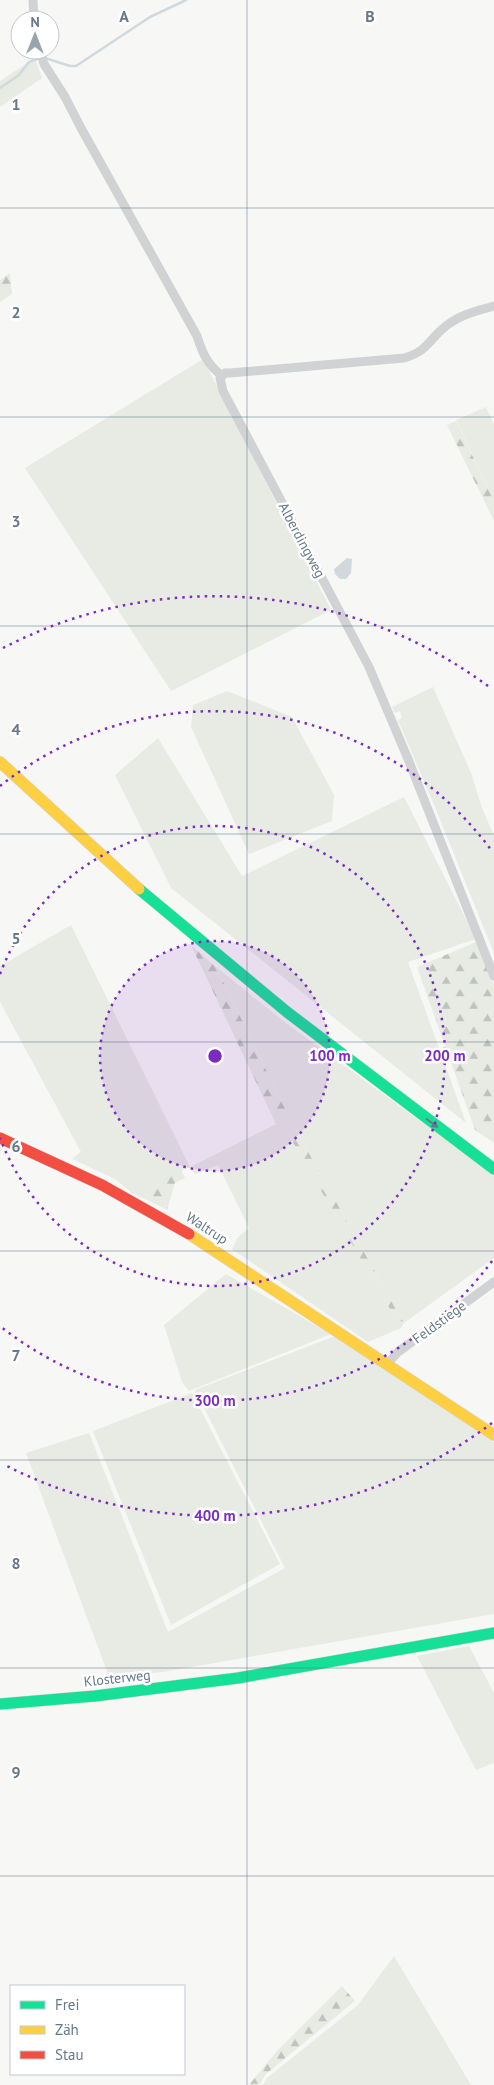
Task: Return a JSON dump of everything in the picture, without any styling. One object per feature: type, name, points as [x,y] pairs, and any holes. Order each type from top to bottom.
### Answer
[{"type":"main road","points":[[0,750],[94,839],[214,942],[332,1036],[494,1156]]},
{"type":"main road","points":[[0,762],[92,849],[227,965],[494,1169]]},
{"type":"main road","name":"Waltrup","points":[[0,1138],[89,1177],[149,1210],[494,1435]]},
{"type":"main road","name":"Klosterweg","points":[[0,1704],[121,1693],[238,1678],[494,1633]]},
{"type":"street","points":[[43,60],[197,336],[203,355],[221,375],[404,358],[420,352],[450,323],[469,314],[494,306]]},
{"type":"street","name":"Alberdingweg","points":[[221,375],[220,382],[223,391],[369,667],[408,759],[494,976]]},
{"type":"street","name":"Feldstiege","points":[[387,1364],[398,1352],[494,1282]]},
{"type":"green space","points":[[32,60],[36,60],[42,78],[0,107],[0,81]]},
{"type":"green space","points":[[10,273],[12,294],[0,302],[0,280]]},
{"type":"green space","points":[[203,359],[331,610],[171,691],[25,468]]},
{"type":"green space","points":[[486,407],[494,425],[494,501],[456,420]]},
{"type":"green space","points":[[456,421],[494,501],[494,521],[447,425]]},
{"type":"green space","points":[[433,687],[471,773],[482,808],[494,836],[494,953],[398,720],[402,718],[400,711],[395,713],[392,707]]},
{"type":"green space","points":[[227,691],[292,717],[334,795],[332,821],[249,854],[191,727],[193,705]]},
{"type":"green space","points":[[158,738],[242,876],[404,797],[476,939],[408,962],[466,1123],[171,888],[115,775]]},
{"type":"green space","points":[[71,925],[190,1167],[276,1124],[284,1127],[401,1328],[368,1342],[232,1249],[238,1237],[249,1228],[218,1165],[195,1174],[189,1167],[131,1192],[115,1179],[72,1159],[81,1152],[0,1002],[0,966]]},
{"type":"green space","points":[[476,942],[494,985],[494,1143],[475,1130],[417,967]]},
{"type":"green space","points":[[191,945],[216,967],[292,1123],[404,1323],[401,1328],[284,1127],[276,1124]]},
{"type":"green space","points":[[216,967],[286,1023],[494,1175],[494,1258],[404,1323],[292,1123]]},
{"type":"green space","points":[[181,1170],[185,1178],[175,1183],[167,1210],[131,1192]]},
{"type":"green space","points":[[226,1274],[331,1334],[189,1391],[182,1382],[164,1325]]},
{"type":"green space","points":[[335,1336],[494,1442],[494,1614],[163,1672],[109,1677],[26,1453],[89,1433],[168,1632],[285,1568],[195,1390]]},
{"type":"green space","points":[[192,1393],[280,1564],[171,1625],[93,1431]]},
{"type":"green space","points":[[469,1646],[494,1693],[494,1763],[476,1770],[417,1656]]},
{"type":"green space","points":[[394,1956],[471,2085],[263,2085],[267,2078],[358,2005]]},
{"type":"green space","points":[[342,1986],[355,2001],[266,2074],[259,2085],[249,2085],[276,2052]]},
{"type":"shaded area","points":[[347,558],[352,559],[351,573],[346,579],[340,579],[335,574],[334,569]]},
{"type":"waterway","points":[[51,60],[76,66],[150,17],[186,0]]},
{"type":"waterway","points":[[0,88],[19,75],[29,62],[34,60]]},
{"type":"traffic: fast","points":[[139,889],[287,1012],[494,1169]]},
{"type":"traffic: fast","points":[[0,1704],[95,1696],[238,1678],[494,1633]]},
{"type":"traffic: slow","points":[[0,762],[139,889]]},
{"type":"traffic: slow","points":[[189,1234],[494,1435]]},
{"type":"traffic: jam","points":[[0,1138],[102,1185],[189,1234]]}]
